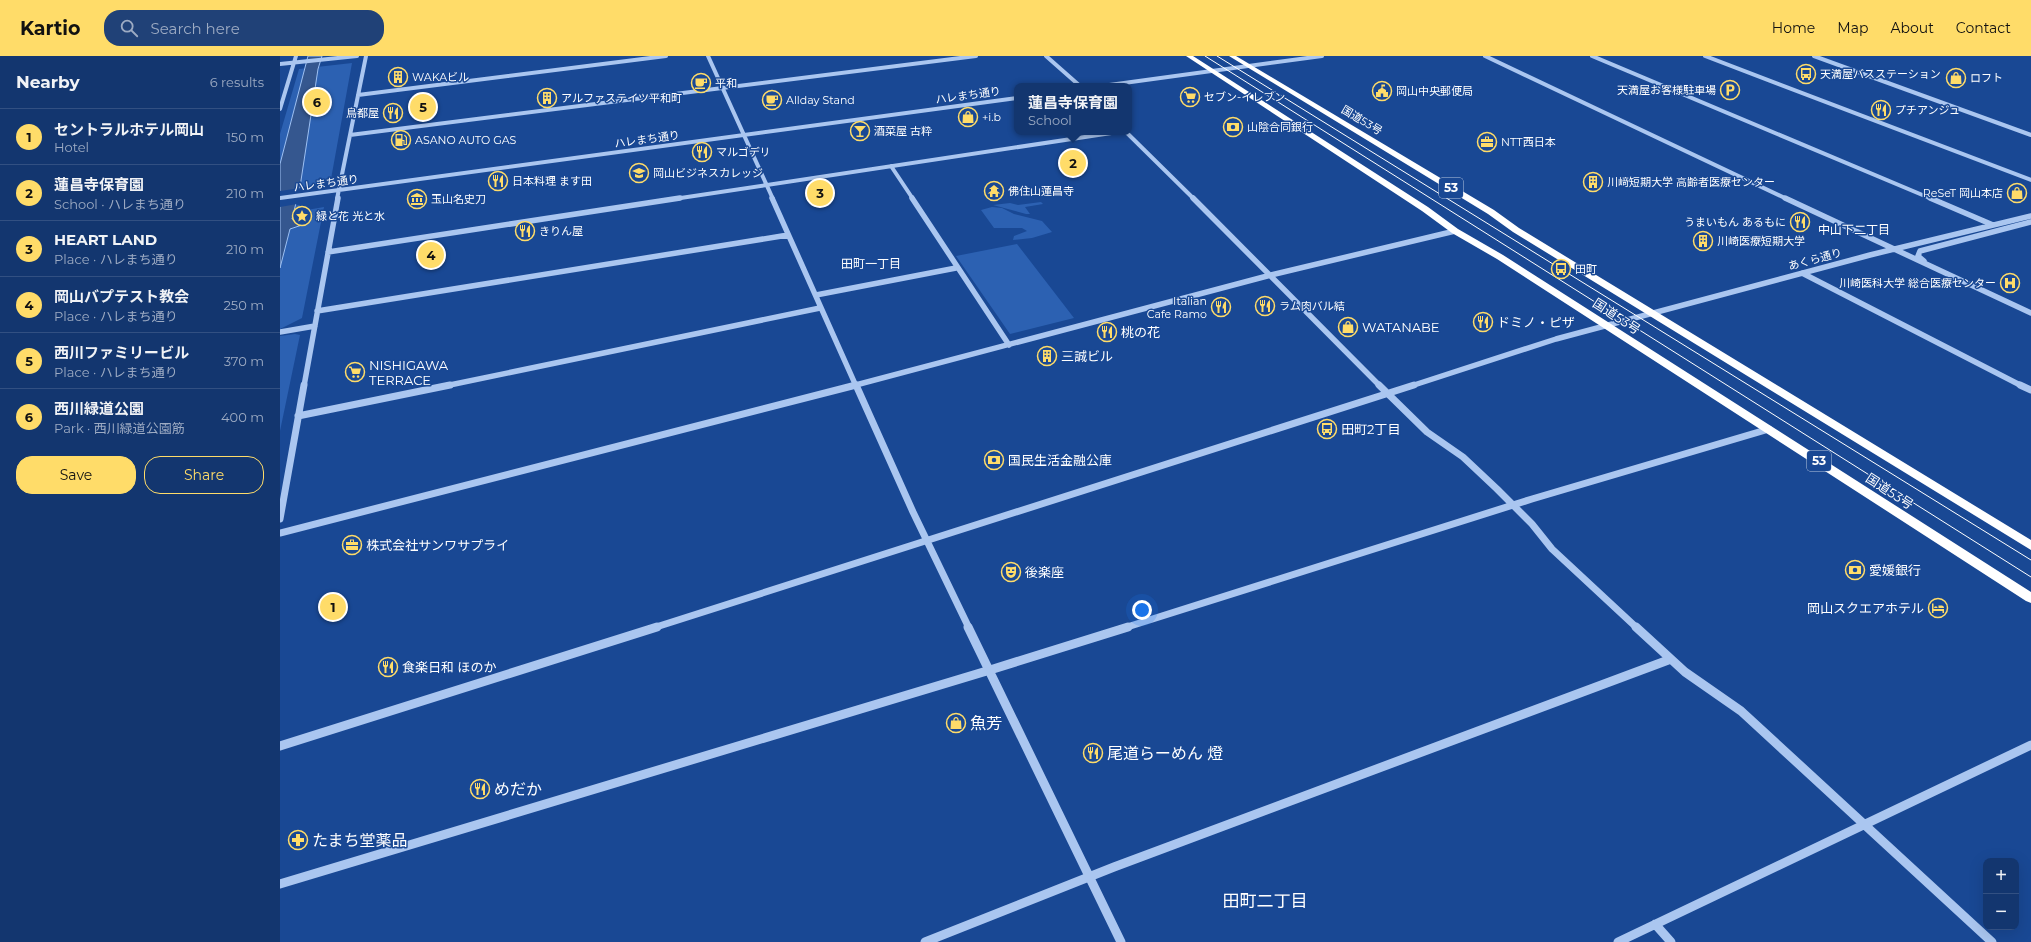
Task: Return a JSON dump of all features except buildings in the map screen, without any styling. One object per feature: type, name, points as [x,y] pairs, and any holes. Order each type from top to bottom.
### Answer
[{"type":"highway","name":"国道53号","points":[[1189,56],[1425,209],[1456,231],[1500,257],[2031,598]]},
{"type":"highway","name":"国道53号","points":[[1232,56],[1491,212],[1516,230],[2031,546]]},
{"type":"street","points":[[280,109],[296,56]]},
{"type":"street","points":[[280,64],[357,56]]},
{"type":"street","points":[[280,519],[317,311],[366,56]]},
{"type":"street","points":[[358,95],[666,56]]},
{"type":"street","points":[[708,56],[724,87],[788,235],[816,295],[820,308],[928,541],[1121,942]]},
{"type":"street","points":[[350,135],[976,56]]},
{"type":"street","points":[[1046,56],[1077,83]]},
{"type":"street","points":[[1123,83],[1322,56]]},
{"type":"street","points":[[1485,56],[1894,250],[2031,313]]},
{"type":"street","points":[[1592,56],[1993,225]]},
{"type":"street","points":[[1705,56],[2031,180]]},
{"type":"street","points":[[1814,56],[2031,135]]},
{"type":"street","points":[[280,92],[285,92]]},
{"type":"street","name":"ハレまち通り","points":[[280,198],[1014,98]]},
{"type":"street","points":[[328,252],[1098,135]]},
{"type":"street","points":[[1129,135],[1271,275],[1387,394],[1427,432],[1463,457],[1532,524],[1552,549],[1685,672],[1741,711],[1992,942]]},
{"type":"street","points":[[891,166],[956,268],[1009,345]]},
{"type":"street","name":"あくら通り","points":[[280,746],[928,541],[1556,339],[1802,273],[2031,216]]},
{"type":"street","points":[[1932,267],[1918,256],[1920,251],[2031,222]]},
{"type":"street","points":[[280,533],[857,385],[1271,275],[1456,231]]},
{"type":"street","points":[[317,311],[788,235]]},
{"type":"street","points":[[816,295],[956,268]]},
{"type":"street","points":[[1802,273],[2031,390]]},
{"type":"street","points":[[298,416],[820,308]]},
{"type":"street","points":[[280,332],[315,326]]},
{"type":"street","points":[[280,884],[990,670],[1513,505],[1769,429]]},
{"type":"street","points":[[925,942],[1090,877],[1671,659]]},
{"type":"street","points":[[1618,942],[2031,745]]},
{"type":"street","points":[[1655,924],[1671,942]]},
{"type":"shaded area","points":[[308,56],[322,56],[318,69],[300,187],[292,219],[302,220],[302,225],[290,229],[280,268],[280,164]]},
{"type":"shaded area","points":[[352,63],[331,179],[311,186],[280,190],[280,134],[299,69]]},
{"type":"shaded area","points":[[1041,202],[1043,204],[1025,207],[1030,214],[993,205],[1010,203],[1018,205]]},
{"type":"shaded area","points":[[299,205],[307,210],[324,207],[302,318],[280,329],[280,207]]},
{"type":"shaded area","points":[[992,207],[1002,208],[1014,214],[1042,221],[1052,232],[1032,238],[1013,240],[1014,236],[1027,231],[1022,228],[994,228],[981,210]]},
{"type":"shaded area","points":[[1017,244],[1074,318],[1010,334],[956,256]]},
{"type":"shaded area","points":[[295,334],[300,335],[280,431],[280,336]]},
{"type":"pier","points":[[301,188],[297,204],[280,207],[280,191]]},
{"type":"tram line","points":[[1205,56],[2031,577]]},
{"type":"tram line","points":[[1217,56],[2031,560]]},
{"type":"place","name":"天満屋バスステーション","points":[[1806,74]]},
{"type":"place","name":"WAKAビル","points":[[398,77]]},
{"type":"place","name":"ロフト","points":[[1956,78]]},
{"type":"place","name":"平和","points":[[701,83]]},
{"type":"place","name":"天満屋お客様駐車場","points":[[1730,90]]},
{"type":"place","name":"岡山中央郵便局","points":[[1382,91]]},
{"type":"place","name":"セブン-イレブン","points":[[1190,97]]},
{"type":"place","name":"アルファステイツ平和町","points":[[547,98]]},
{"type":"place","name":"Allday Stand","points":[[772,100]]},
{"type":"place","name":"西川緑道公園","points":[[317,102]]},
{"type":"place","name":"西川ファミリービル","points":[[423,107]]},
{"type":"place","name":"プチアンジュ","points":[[1881,110]]},
{"type":"place","name":"鳥都屋","points":[[393,113]]},
{"type":"place","name":"+i.b","points":[[968,117]]},
{"type":"place","name":"山陰合同銀行","points":[[1233,127]]},
{"type":"place","name":"酒菜屋 古粋","points":[[860,131]]},
{"type":"place","name":"ASANO AUTO GAS","points":[[401,140]]},
{"type":"place","name":"NTT西日本","points":[[1487,142]]},
{"type":"place","name":"マルゴデリ","points":[[702,152]]},
{"type":"place","name":"蓮昌寺保育園","points":[[1073,163]]},
{"type":"place","name":"岡山ビジネスカレッジ","points":[[639,173]]},
{"type":"place","name":"日本料理 ます田","points":[[498,181]]},
{"type":"place","name":"川﨑短期大学 高齢者医療センター","points":[[1593,182]]},
{"type":"place","name":"佛住山蓮昌寺","points":[[994,191]]},
{"type":"place","name":"HEART LAND","points":[[820,193]]},
{"type":"place","name":"ReSeT 岡山本店","points":[[2017,193]]},
{"type":"place","name":"玉山名史刀","points":[[417,199]]},
{"type":"place","name":"緑と花 光と水","points":[[302,216]]},
{"type":"place","name":"うまいもん あるもに","points":[[1800,222]]},
{"type":"place","name":"きりん屋","points":[[525,231]]},
{"type":"place","name":"川崎医療短期大学","points":[[1703,241]]},
{"type":"place","name":"岡山バプテスト教会","points":[[431,255]]},
{"type":"place","name":"田町","points":[[1561,269]]},
{"type":"place","name":"川崎医科大学 総合医療センター","points":[[2010,283]]},
{"type":"place","name":"ラム肉バル結","points":[[1265,306]]},
{"type":"place","name":"Italian Cafe Ramo","points":[[1221,307]]},
{"type":"place","name":"ドミノ・ピザ","points":[[1483,322]]},
{"type":"place","name":"WATANABE","points":[[1348,327]]},
{"type":"place","name":"桃の花","points":[[1107,332]]},
{"type":"place","name":"三誠ビル","points":[[1047,356]]},
{"type":"place","name":"NISHIGAWA TERRACE","points":[[355,372]]},
{"type":"place","name":"田町2丁目","points":[[1327,429]]},
{"type":"place","name":"国民生活金融公庫","points":[[994,460]]},
{"type":"place","name":"株式会社サンワサプライ","points":[[352,545]]},
{"type":"place","name":"愛媛銀行","points":[[1855,570]]},
{"type":"place","name":"後楽座","points":[[1011,572]]},
{"type":"place","name":"セントラルホテル岡山","points":[[333,607]]},
{"type":"place","name":"岡山スクエアホテル","points":[[1938,608]]},
{"type":"place","name":"食楽日和 ほのか","points":[[388,667]]},
{"type":"place","name":"魚芳","points":[[956,723]]},
{"type":"place","name":"尾道らーめん 燈","points":[[1093,753]]},
{"type":"place","name":"めだか","points":[[480,789]]},
{"type":"place","name":"たまち堂薬品","points":[[298,840]]},
{"type":"district","name":"中山下二丁目","points":[[1854,230]]},
{"type":"district","name":"田町一丁目","points":[[871,264]]},
{"type":"district","name":"田町二丁目","points":[[1265,901]]}]
